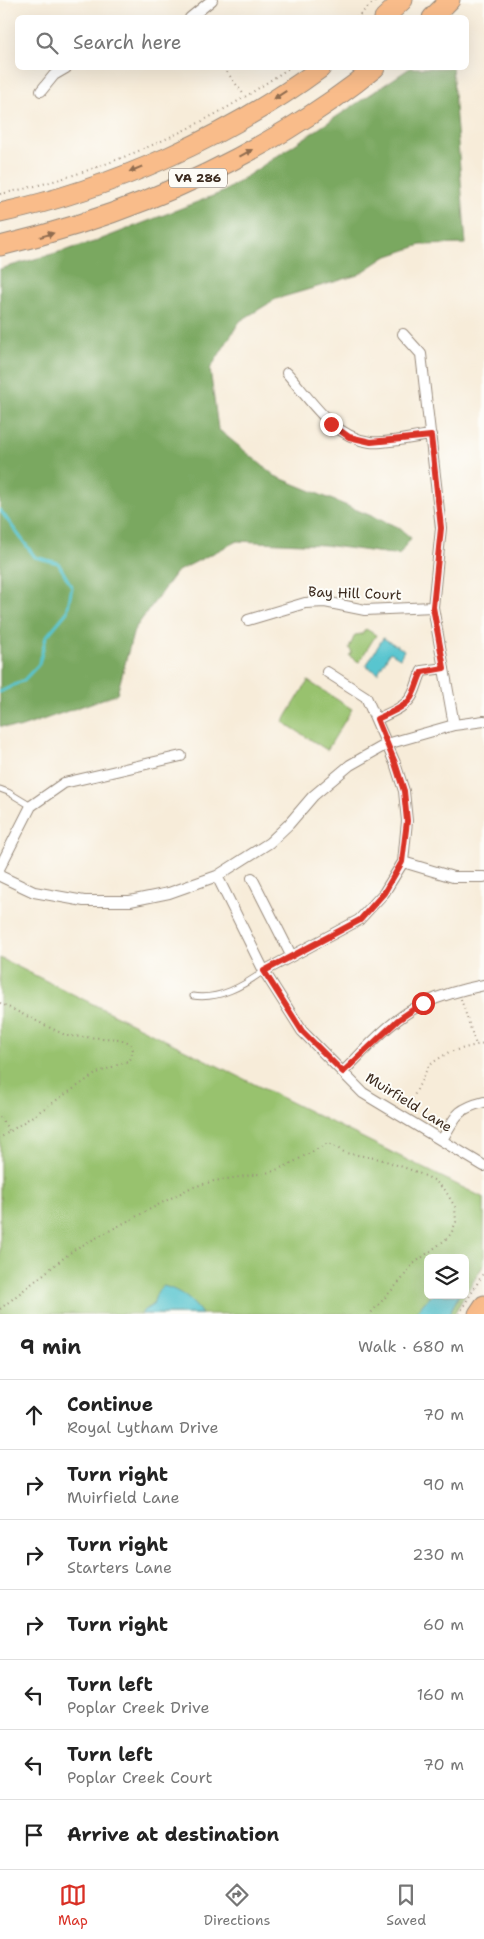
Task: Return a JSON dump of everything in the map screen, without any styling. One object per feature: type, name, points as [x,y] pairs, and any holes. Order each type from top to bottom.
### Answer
[{"type":"highway","points":[[387,15],[403,0]]},
{"type":"highway","points":[[435,15],[450,0]]},
{"type":"highway","name":"VA 286","points":[[0,213],[27,207],[93,186],[165,158],[248,115],[318,70]]},
{"type":"highway","name":"VA 286","points":[[0,246],[126,210],[190,182],[228,163],[301,121],[336,98],[372,70]]},
{"type":"highway","points":[[478,1314],[484,1305]]},
{"type":"street","points":[[194,15],[212,0]]},
{"type":"street","points":[[41,91],[54,75],[63,70]]},
{"type":"street","points":[[403,334],[421,354],[441,528],[433,607],[454,725]]},
{"type":"street","points":[[287,373],[331,424],[349,437],[371,442],[431,436]]},
{"type":"street","name":"Bay Hill Court","points":[[248,620],[305,603],[325,602],[365,610],[433,607]]},
{"type":"street","points":[[377,719],[401,707],[413,696],[422,672],[444,668]]},
{"type":"street","points":[[264,971],[360,920],[384,893],[402,862],[407,821],[404,791],[388,744],[366,697],[327,672]]},
{"type":"street","points":[[0,876],[34,892],[84,901],[130,901],[169,893],[217,876],[269,843],[289,824],[313,796],[350,765],[388,744],[454,725],[484,721]]},
{"type":"street","points":[[0,867],[31,806],[64,783],[181,756]]},
{"type":"street","points":[[402,862],[453,877],[484,876]]},
{"type":"street","name":"Muirfield Lane","points":[[217,876],[264,971],[302,1031],[363,1093],[484,1166]]},
{"type":"street","points":[[252,878],[291,955]]},
{"type":"street","points":[[343,1072],[398,1020],[423,1003],[451,992],[484,985]]},
{"type":"street","points":[[442,1140],[458,1112],[468,1106],[484,1102]]},
{"type":"lane","points":[[0,789],[31,806]]},
{"type":"lane","points":[[193,996],[215,997],[264,971]]},
{"type":"path","points":[[359,15],[376,0]]},
{"type":"path","points":[[226,70],[245,96]]},
{"type":"path","points":[[0,194],[69,177],[112,161],[228,107],[286,70]]},
{"type":"path","points":[[461,997],[476,1045]]},
{"type":"path","points":[[0,1003],[60,1034],[75,1037],[120,1039],[130,1043],[133,1050],[130,1060],[97,1073],[0,1138]]},
{"type":"path","points":[[408,1108],[429,1065],[449,1052],[484,1043]]},
{"type":"path","points":[[0,1117],[10,1132]]},
{"type":"path","points":[[0,1309],[75,1249],[190,1188],[214,1181],[271,1172],[283,1168],[328,1143],[346,1153],[380,1159],[434,1180],[445,1190],[455,1207],[456,1222],[451,1234],[412,1265],[402,1279],[370,1314]]},
{"type":"path","points":[[459,1314],[484,1272]]},
{"type":"green space","points":[[407,70],[452,70],[466,244],[421,245],[385,257],[358,275],[276,299],[240,321],[210,369],[218,429],[275,476],[398,527],[411,538],[399,555],[324,545],[237,541],[176,572],[134,630],[117,694],[19,728],[0,726],[0,269],[94,242],[223,192]]},
{"type":"green space","points":[[366,629],[376,635],[359,662],[349,656],[352,652],[349,648],[355,635],[362,634]]},
{"type":"green space","points":[[308,681],[352,709],[327,750],[283,722]]},
{"type":"green space","points":[[0,958],[484,1198],[484,1264],[469,1289],[469,1254],[424,1254],[424,1299],[463,1299],[454,1314],[0,1314]]},
{"type":"water","points":[[383,638],[404,650],[400,658],[390,652],[378,673],[366,666]]},
{"type":"water","points":[[164,1286],[186,1297],[202,1314],[141,1314],[152,1306],[161,1287]]},
{"type":"water","points":[[427,1299],[457,1299],[449,1314],[414,1314]]},
{"type":"waterway","points":[[0,510],[35,557],[58,563],[72,587],[67,612],[46,637],[39,664],[24,680],[0,692]]},
{"type":"route","points":[[331,424],[349,437],[371,442],[431,436],[441,528],[433,607],[444,668],[422,672],[413,696],[401,707],[377,719],[404,791],[407,821],[402,862],[384,893],[360,920],[264,971],[302,1031],[343,1072],[398,1020],[423,1003]]}]
